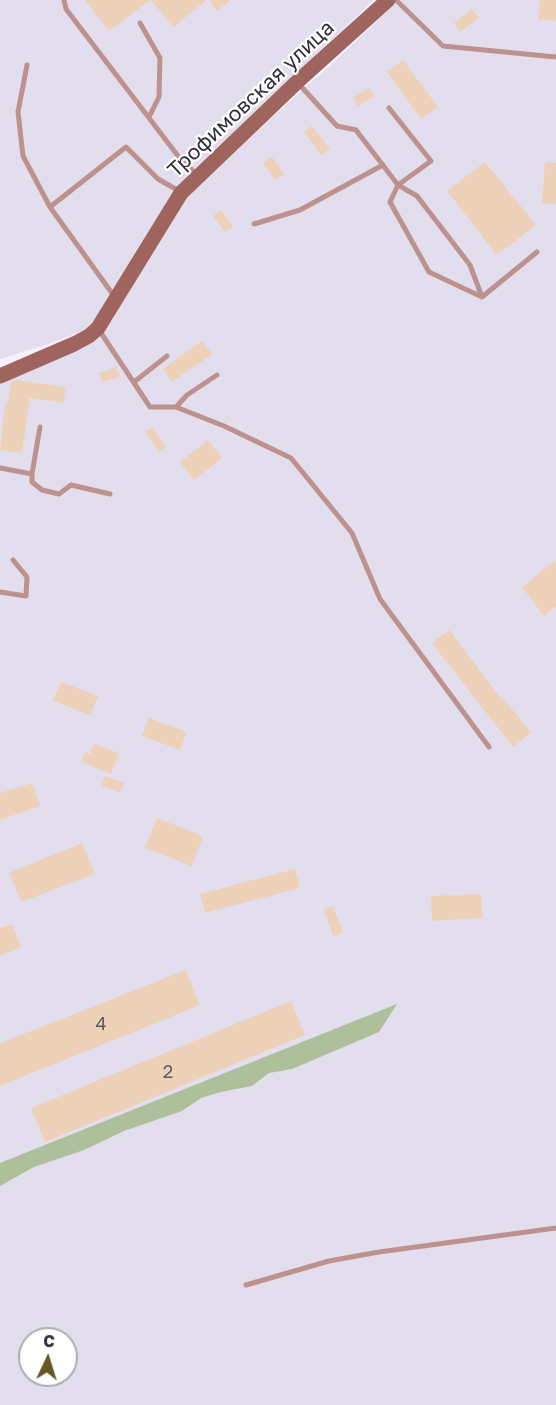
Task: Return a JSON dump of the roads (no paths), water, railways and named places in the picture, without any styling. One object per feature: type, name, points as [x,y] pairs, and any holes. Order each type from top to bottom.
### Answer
[{"type":"street","name":"Трофимовская улица","points":[[0,372],[74,344],[98,328],[181,193],[297,82],[388,0]]},
{"type":"lane","points":[[64,0],[66,9],[178,156],[197,176]]},
{"type":"lane","points":[[396,0],[443,46],[556,57]]},
{"type":"lane","points":[[140,23],[160,58],[159,97],[149,117]]},
{"type":"lane","points":[[27,65],[18,112],[23,156],[50,207],[116,299]]},
{"type":"lane","points":[[297,82],[337,126],[356,130],[398,185],[417,196],[470,265],[482,297]]},
{"type":"lane","points":[[389,108],[431,161],[398,185],[390,202],[429,272],[482,297]]},
{"type":"lane","points":[[50,207],[126,147],[159,179],[181,193]]},
{"type":"lane","points":[[254,224],[300,210],[383,165]]},
{"type":"lane","points":[[482,297],[537,252]]},
{"type":"lane","points":[[98,328],[150,407],[176,407],[224,426],[291,458],[352,533],[380,598],[489,747]]},
{"type":"lane","points":[[134,382],[167,356]]},
{"type":"lane","points":[[176,407],[187,395],[217,375]]},
{"type":"lane","points":[[40,427],[32,482],[42,490],[59,494],[71,486],[110,494]]},
{"type":"lane","points":[[0,468],[32,474]]},
{"type":"lane","points":[[0,592],[26,596],[27,577],[13,560]]},
{"type":"lane","points":[[246,1285],[329,1261],[369,1253],[556,1228]]}]
